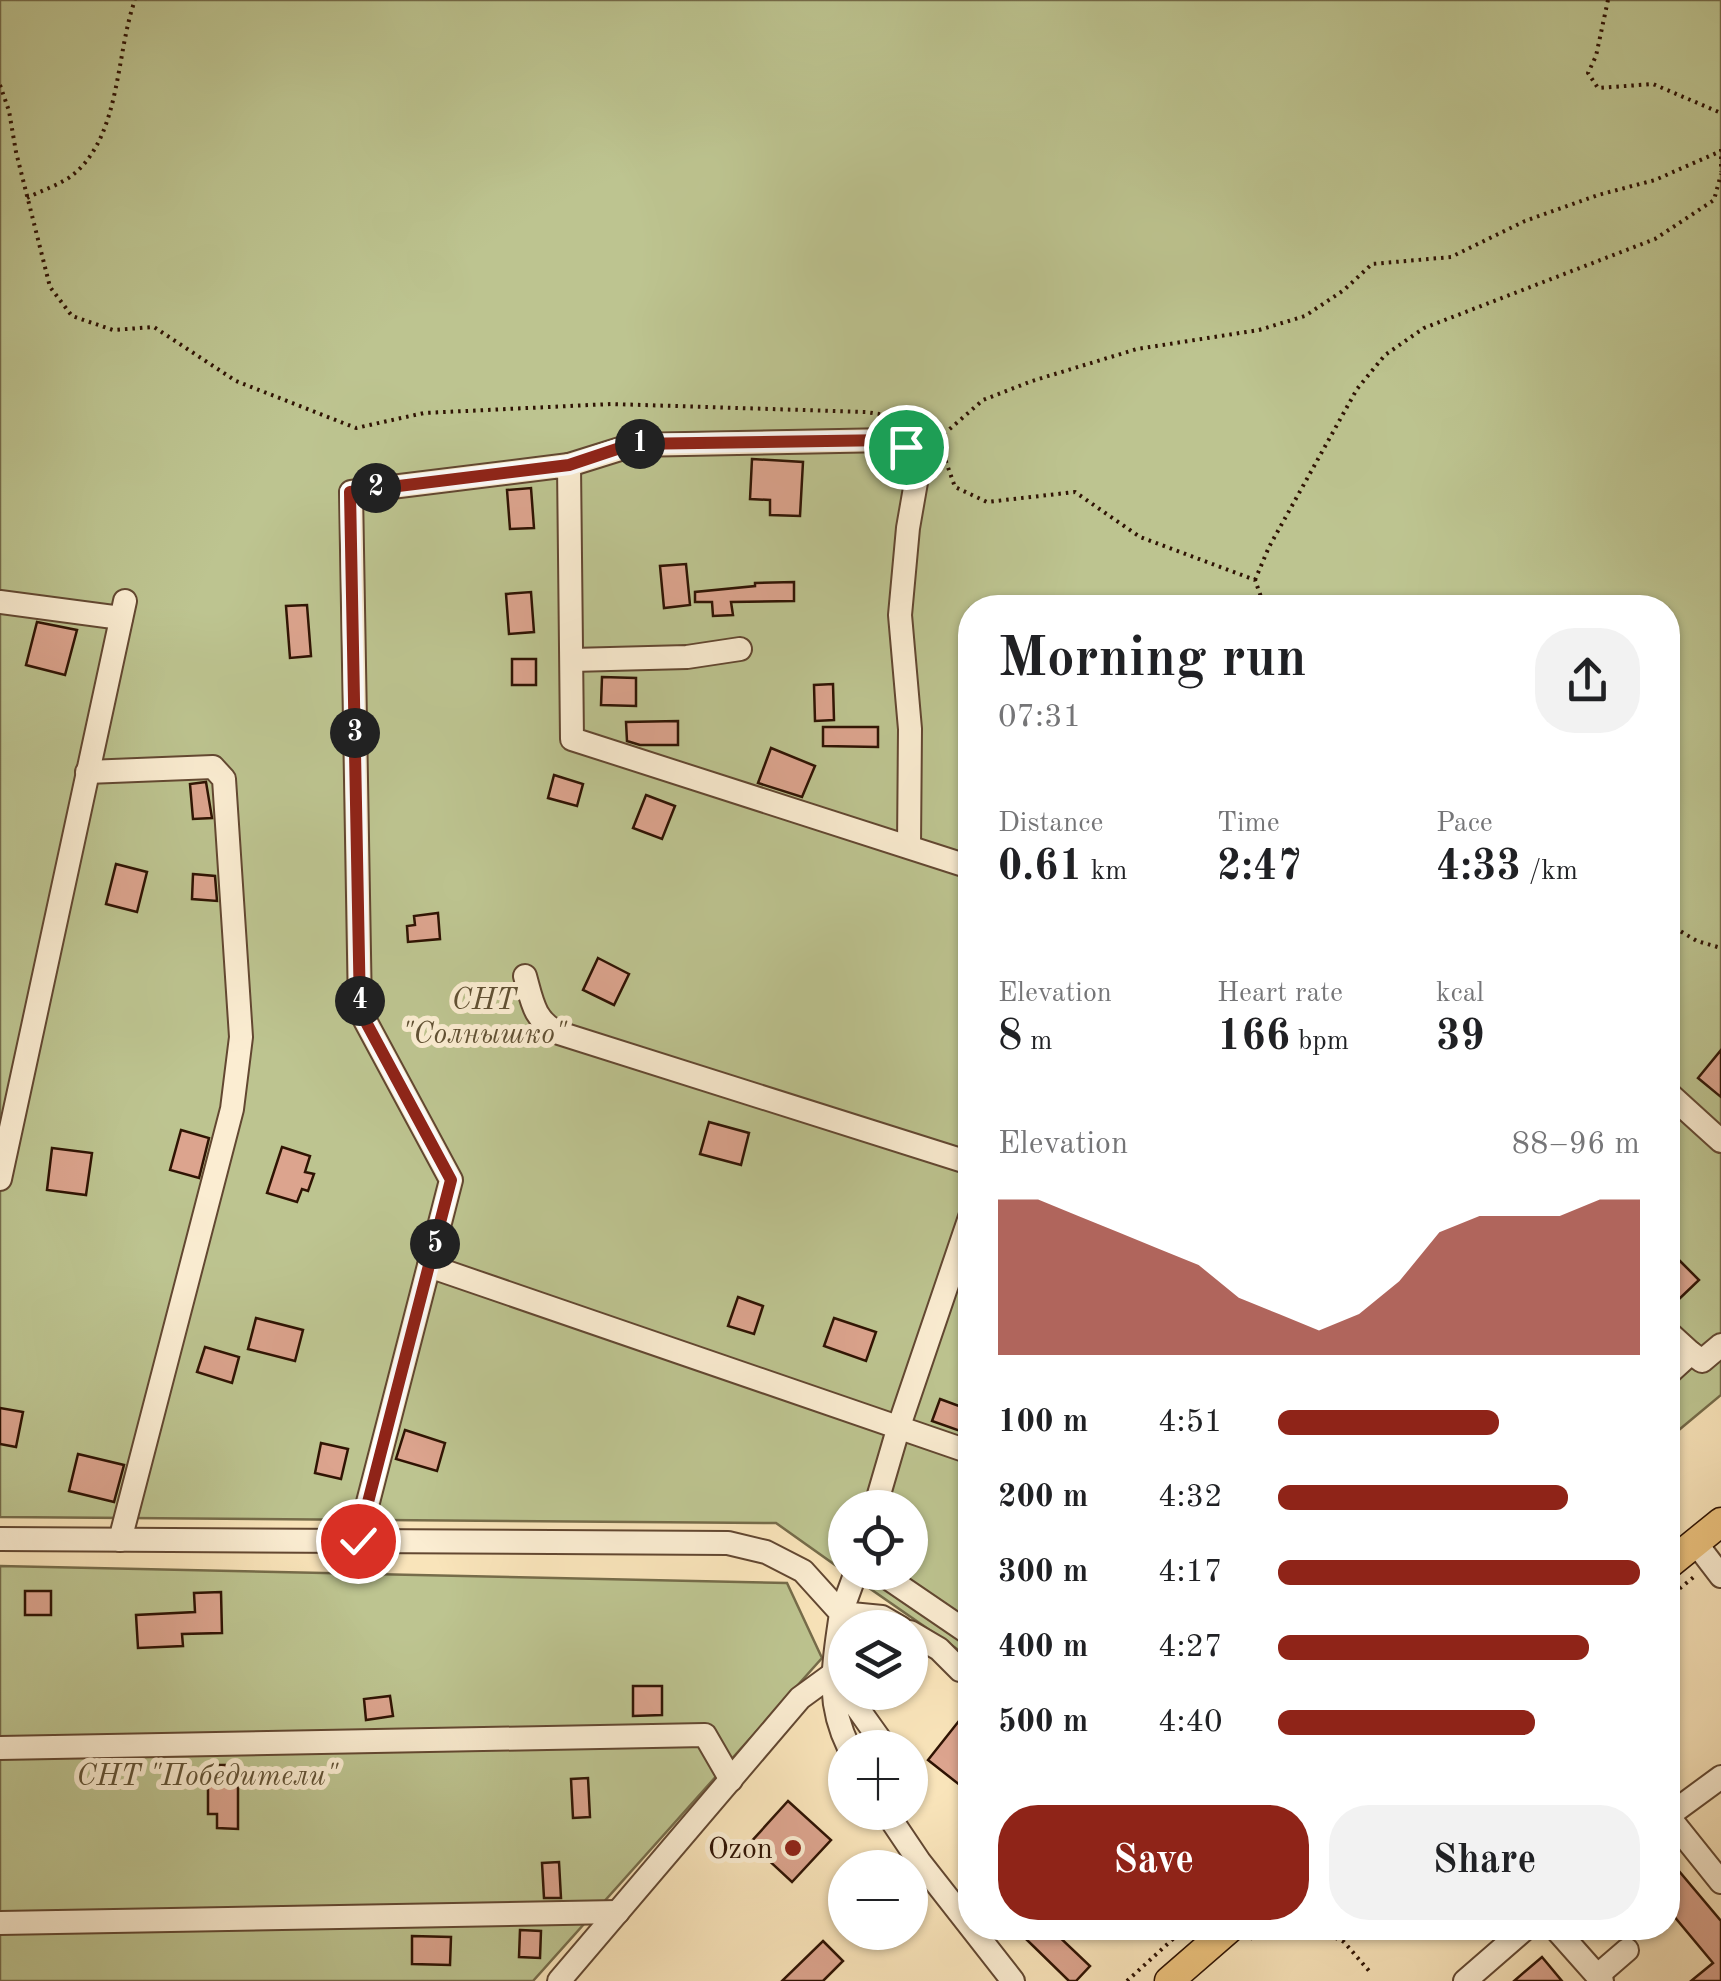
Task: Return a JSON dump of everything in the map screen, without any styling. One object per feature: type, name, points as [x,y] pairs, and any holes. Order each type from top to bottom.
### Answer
[{"type":"main road","points":[[1680,1555],[1721,1522]]},
{"type":"main road","points":[[1168,1981],[1216,1940]]},
{"type":"street","points":[[358,1541],[451,1180],[360,1011],[350,492],[569,465],[632,444],[890,440],[906,447],[919,465],[900,615],[910,729],[908,846]]},
{"type":"street","points":[[569,465],[572,739],[958,863]]},
{"type":"street","points":[[0,602],[123,610],[0,1179]]},
{"type":"street","points":[[572,660],[687,657],[740,649]]},
{"type":"street","points":[[87,772],[213,767],[224,779],[241,1038],[232,1109],[120,1540]]},
{"type":"street","points":[[525,976],[535,1014],[546,1027],[559,1033],[958,1159]]},
{"type":"street","points":[[1680,1104],[1721,1141]]},
{"type":"street","points":[[880,1490],[958,1252]]},
{"type":"street","points":[[430,1266],[958,1448]]},
{"type":"street","points":[[1680,1343],[1702,1361],[1721,1346]]},
{"type":"street","points":[[1680,1363],[1691,1353]]},
{"type":"street","points":[[0,1540],[728,1543],[766,1552],[803,1571],[838,1610]]},
{"type":"street","points":[[1696,1542],[1721,1576]]},
{"type":"street","points":[[905,1590],[958,1626]]},
{"type":"street","points":[[928,1643],[958,1668]]},
{"type":"street","points":[[559,1981],[800,1698],[828,1688]]},
{"type":"street","points":[[0,1748],[705,1735],[731,1780]]},
{"type":"street","points":[[1680,1807],[1721,1777]]},
{"type":"street","points":[[899,1830],[958,1912]]},
{"type":"street","points":[[1680,1831],[1721,1882]]},
{"type":"street","points":[[0,1924],[618,1912]]},
{"type":"street","points":[[980,1940],[1013,1981]]},
{"type":"street","points":[[1465,1981],[1512,1940]]},
{"type":"street","points":[[1566,1940],[1600,1978],[1626,1950]]},
{"type":"path","points":[[27,198],[75,174],[97,144],[120,75],[136,0]]},
{"type":"path","points":[[1608,0],[1596,56],[1588,72],[1598,88],[1653,84],[1721,113]]},
{"type":"path","points":[[0,85],[10,111],[50,287],[72,316],[113,330],[154,328],[236,380],[356,428],[424,413],[611,404],[866,412],[923,420],[944,434]]},
{"type":"path","points":[[944,434],[983,400],[1032,381],[1137,349],[1260,330],[1305,316],[1344,290],[1372,264],[1452,257],[1526,221],[1655,180],[1721,151],[1721,173],[1714,200],[1656,239],[1424,328],[1385,355],[1357,389],[1269,548],[1255,580],[1260,595]]},
{"type":"path","points":[[944,434],[946,459],[955,488],[987,502],[1076,492],[1140,538],[1255,580]]},
{"type":"path","points":[[1680,931],[1721,948]]},
{"type":"path","points":[[1127,1981],[1172,1940]]},
{"type":"path","points":[[1340,1940],[1370,1972]]},
{"type":"green space","name":"СНТ \"Солнышко\"","points":[[0,0],[1721,0],[1721,1395],[1680,1429],[1680,595],[958,595],[958,1650],[928,1629],[928,1610],[901,1610],[872,1590],[928,1590],[928,1490],[828,1490],[828,1560],[776,1523],[0,1517]]},
{"type":"green space","name":"СНТ \"Победители\"","points":[[0,1566],[787,1583],[822,1658],[533,1981],[0,1981]]},
{"type":"building","points":[[752,459],[803,462],[800,516],[770,515],[770,500],[750,499]]},
{"type":"building","points":[[531,488],[534,528],[510,529],[507,490]]},
{"type":"building","points":[[686,564],[690,605],[664,608],[660,566]]},
{"type":"building","points":[[794,582],[794,601],[731,602],[733,615],[713,616],[712,602],[695,602],[695,592]]},
{"type":"building","points":[[531,592],[534,632],[509,634],[506,594]]},
{"type":"building","points":[[307,605],[311,656],[290,658],[286,606]]},
{"type":"building","points":[[37,622],[77,630],[65,675],[26,665]]},
{"type":"building","points":[[512,659],[536,659],[536,685],[512,685]]},
{"type":"building","points":[[602,677],[636,678],[636,706],[601,705]]},
{"type":"building","points":[[833,684],[834,720],[815,721],[814,685]]},
{"type":"building","points":[[678,721],[678,745],[627,741],[626,722]]},
{"type":"building","points":[[823,727],[878,727],[878,747],[823,746]]},
{"type":"building","points":[[771,748],[815,766],[802,797],[758,783]]},
{"type":"building","points":[[554,775],[583,784],[577,806],[548,798]]},
{"type":"building","points":[[206,782],[212,818],[193,819],[190,784]]},
{"type":"building","points":[[646,795],[675,806],[662,839],[633,828]]},
{"type":"building","points":[[116,864],[147,872],[137,912],[106,904]]},
{"type":"building","points":[[193,874],[215,876],[217,901],[192,899]]},
{"type":"building","points":[[438,913],[440,939],[408,942],[407,926],[415,925],[414,916]]},
{"type":"building","points":[[598,958],[629,974],[614,1005],[583,990]]},
{"type":"building","points":[[1721,1050],[1721,1097],[1698,1078]]},
{"type":"building","points":[[709,1122],[749,1133],[741,1165],[700,1154]]},
{"type":"building","points":[[181,1130],[209,1138],[199,1178],[170,1170]]},
{"type":"building","points":[[282,1147],[310,1156],[305,1172],[314,1174],[308,1191],[302,1189],[297,1202],[267,1193]]},
{"type":"building","points":[[52,1148],[92,1153],[86,1195],[47,1190]]},
{"type":"building","points":[[1680,1261],[1699,1280],[1680,1298]]},
{"type":"building","points":[[738,1297],[763,1306],[754,1334],[728,1326]]},
{"type":"building","points":[[256,1318],[303,1330],[295,1361],[248,1349]]},
{"type":"building","points":[[834,1318],[876,1332],[866,1361],[824,1346]]},
{"type":"building","points":[[205,1347],[239,1357],[232,1383],[197,1372]]},
{"type":"building","points":[[940,1399],[958,1406],[958,1430],[932,1421]]},
{"type":"building","points":[[0,1408],[23,1412],[16,1447],[0,1444]]},
{"type":"building","points":[[405,1430],[445,1443],[437,1471],[396,1459]]},
{"type":"building","points":[[321,1443],[348,1449],[341,1479],[315,1473]]},
{"type":"building","points":[[78,1454],[124,1465],[114,1502],[69,1491]]},
{"type":"building","points":[[25,1591],[51,1591],[51,1615],[25,1615]]},
{"type":"building","points":[[221,1592],[222,1633],[182,1634],[183,1646],[138,1648],[136,1615],[195,1612],[194,1593]]},
{"type":"building","points":[[633,1686],[662,1686],[662,1715],[633,1716]]},
{"type":"building","points":[[390,1696],[393,1716],[366,1720],[364,1699]]},
{"type":"building","points":[[958,1722],[958,1784],[928,1760]]},
{"type":"building","points":[[220,1765],[238,1765],[238,1829],[217,1828],[217,1814],[208,1814],[208,1780],[220,1780]]},
{"type":"building","points":[[588,1778],[590,1817],[573,1818],[571,1779]]},
{"type":"building","points":[[788,1801],[831,1840],[792,1882],[750,1843]]},
{"type":"building","points":[[559,1862],[561,1898],[544,1898],[542,1863]]},
{"type":"building","points":[[1680,1872],[1721,1921],[1721,1981],[1691,1981],[1713,1963],[1680,1923]]},
{"type":"building","points":[[520,1930],[541,1931],[540,1958],[519,1957]]},
{"type":"building","points":[[412,1936],[451,1937],[450,1965],[412,1964]]},
{"type":"building","points":[[1027,1940],[1063,1940],[1090,1966],[1076,1981],[1069,1981]]},
{"type":"building","points":[[823,1941],[843,1961],[823,1981],[782,1981]]},
{"type":"building","points":[[1542,1957],[1562,1981],[1514,1981]]},
{"type":"place","name":"Ozon","points":[[793,1848]]},
{"type":"route","points":[[358,1541],[451,1180],[360,1011],[350,492],[569,465],[632,444],[890,440],[906,447]]}]
